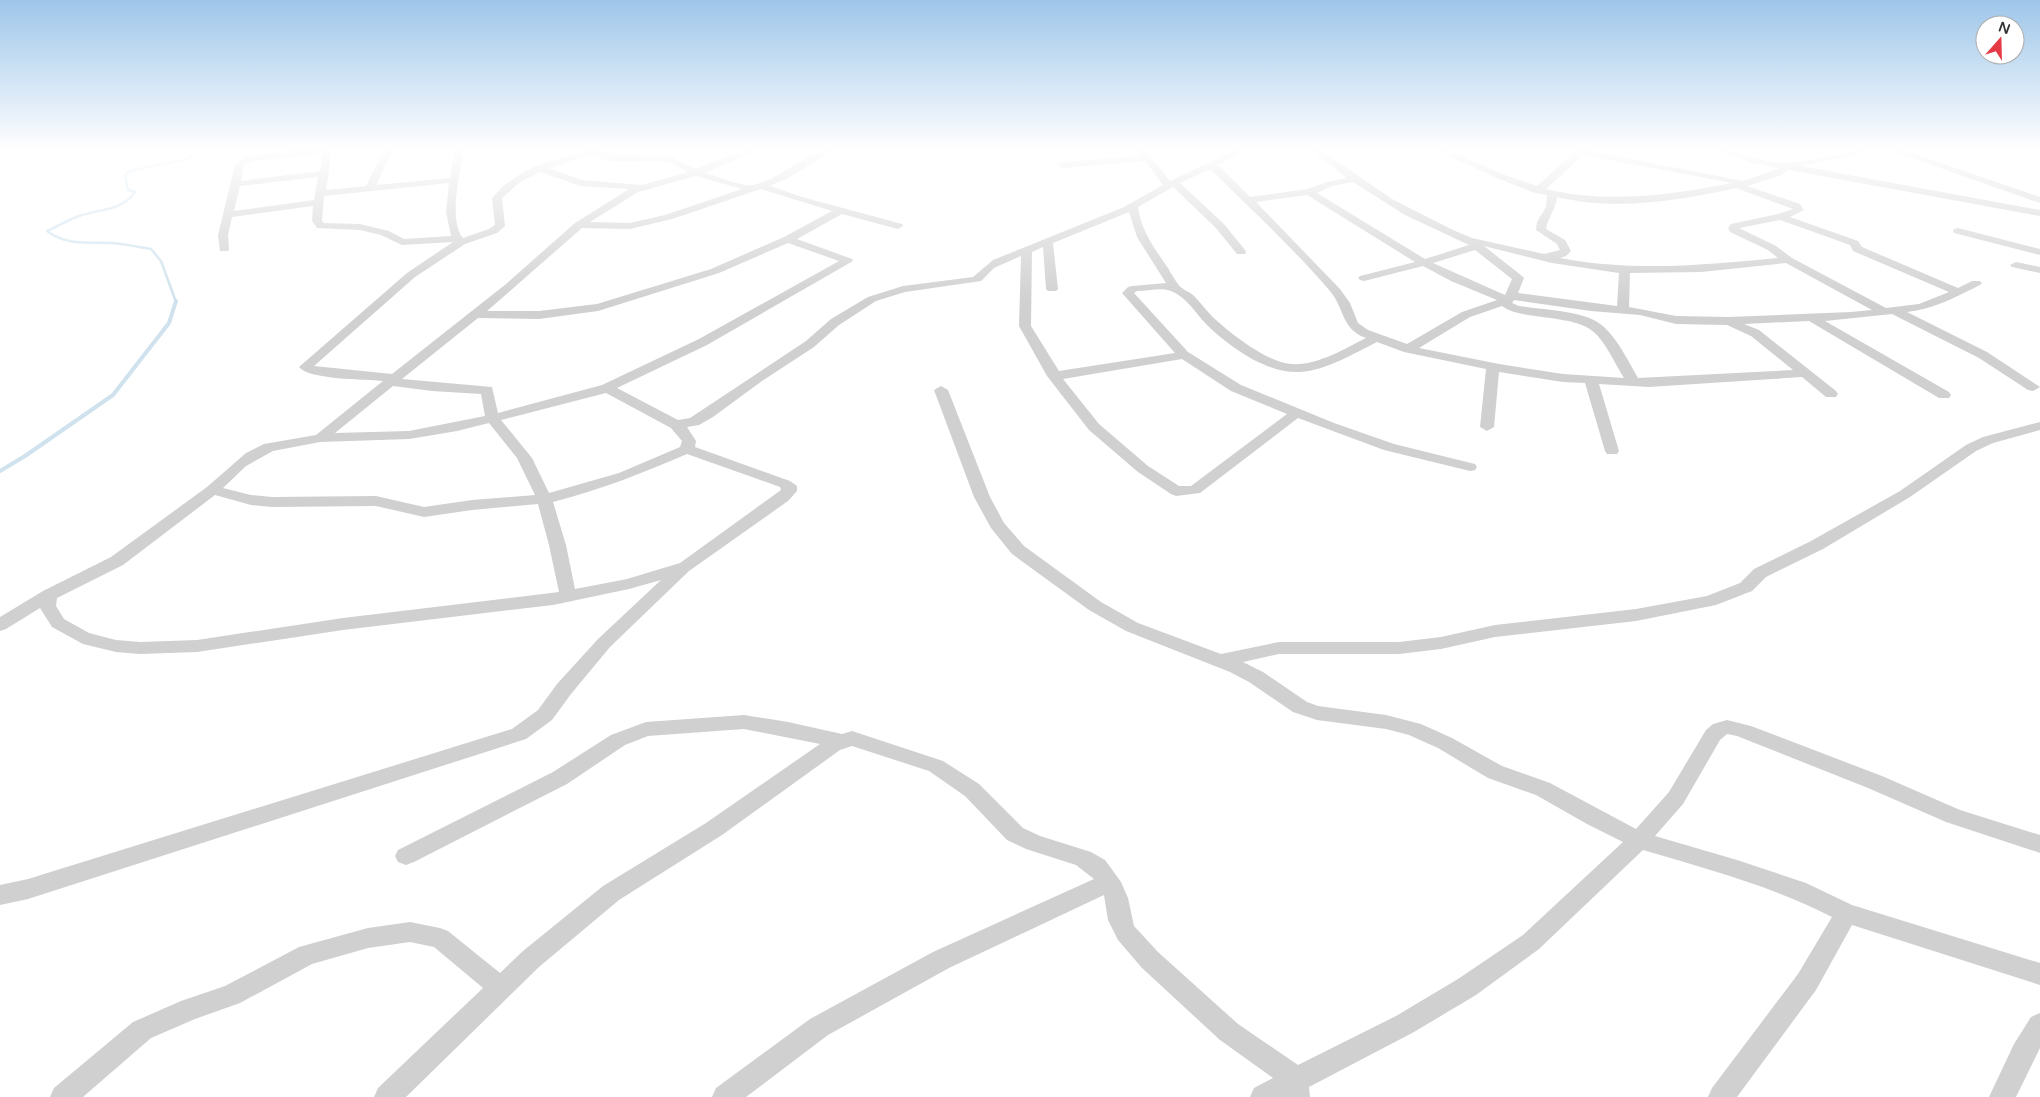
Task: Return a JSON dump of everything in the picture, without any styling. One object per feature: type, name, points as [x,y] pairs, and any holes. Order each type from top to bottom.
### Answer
[{"type":"street","points":[[224,249],[223,235],[232,201]]},
{"type":"street","points":[[228,215],[298,201]]},
{"type":"street","points":[[319,201],[317,221],[321,226],[360,227],[385,233],[395,240],[412,242],[458,240],[493,231],[500,226],[497,201]]},
{"type":"street","points":[[452,201],[452,231],[458,240]]},
{"type":"street","points":[[320,438],[475,314],[579,224],[616,201]]},
{"type":"street","points":[[579,224],[630,226],[646,224],[716,201]]},
{"type":"street","points":[[804,201],[898,226]]},
{"type":"street","points":[[676,425],[694,422],[708,414],[757,378],[810,344],[835,322],[872,299],[903,289],[977,279],[990,266],[1141,201]]},
{"type":"street","points":[[1192,201],[1220,226],[1242,252]]},
{"type":"street","points":[[1249,201],[1336,291],[1344,303],[1353,324],[1364,333],[1408,349],[1493,367],[1563,378],[1591,380],[1665,383],[1804,373]]},
{"type":"street","points":[[1324,201],[1423,263],[1454,279],[1508,299],[1640,311],[1676,320],[1728,321],[1812,318],[1921,307],[1976,283]]},
{"type":"street","points":[[1394,201],[1433,224],[1473,243],[1515,275],[1518,278],[1507,305],[1516,309],[1594,324],[1602,331],[1633,381]]},
{"type":"street","points":[[1515,275],[1521,260],[1532,256],[1555,255],[1566,251],[1562,242],[1541,230],[1542,222],[1551,207],[1551,201]]},
{"type":"street","points":[[1783,201],[1799,208],[1781,217],[1733,228],[1772,248],[1788,260],[1983,356],[2033,387]]},
{"type":"street","points":[[1977,201],[2040,213]]},
{"type":"street","points":[[1133,206],[1137,224],[1172,286]]},
{"type":"street","points":[[475,314],[539,315],[598,306],[715,271],[788,239],[840,211]]},
{"type":"street","points":[[1781,217],[1857,244],[1857,249],[1958,292]]},
{"type":"street","points":[[1958,232],[2040,252]]},
{"type":"street","points":[[0,625],[49,595],[117,561],[212,490],[241,463],[259,451],[278,445],[320,438],[409,435],[493,419],[607,388],[703,342],[848,261],[788,239]]},
{"type":"street","points":[[458,240],[412,275],[305,367],[316,371],[394,380],[432,387],[487,390],[493,419],[498,429],[514,443],[528,462],[546,499],[558,543],[568,596]]},
{"type":"street","points":[[1048,242],[1052,289]]},
{"type":"street","points":[[1364,278],[1423,263],[1473,243],[1488,243],[1532,256],[1573,264],[1625,269],[1716,268],[1788,260]]},
{"type":"street","points":[[1027,250],[1025,326],[1054,376],[1094,428],[1143,469],[1176,491],[1195,490],[1296,413]]},
{"type":"street","points":[[2016,264],[2040,270]]},
{"type":"street","points":[[1623,310],[1625,269]]},
{"type":"street","points":[[1375,338],[1340,354],[1296,368],[1280,365],[1238,343],[1211,321],[1185,292],[1172,286],[1137,288],[1132,289],[1128,293],[1184,355],[1236,388],[1296,413],[1389,447],[1470,467]]},
{"type":"street","points":[[1408,349],[1466,313],[1508,299]]},
{"type":"street","points":[[1812,318],[1944,395]]},
{"type":"street","points":[[1728,321],[1755,333],[1831,394]]},
{"type":"street","points":[[1054,376],[1184,355]]},
{"type":"street","points":[[1487,427],[1493,367]]},
{"type":"street","points":[[1591,380],[1612,451]]},
{"type":"street","points":[[607,388],[676,425],[683,431],[689,441],[687,449]]},
{"type":"street","points":[[941,390],[982,497],[996,525],[1018,550],[1095,606],[1124,623],[1256,677],[1300,707],[1317,713],[1386,722],[1414,729],[1445,743],[1495,772],[1544,789],[1594,818],[1639,840],[1737,868],[1806,893],[1846,912],[2040,974]]},
{"type":"street","points":[[1219,661],[1279,648],[1399,648],[1441,643],[1495,631],[1636,615],[1710,601],[1746,587],[1760,573],[1817,545],[1905,494],[1971,448],[1988,440],[2040,426]]},
{"type":"street","points":[[0,895],[48,883],[518,734],[545,715],[564,689],[604,644],[686,567],[779,501],[790,489],[785,484],[687,449],[624,476],[582,490],[546,499],[472,505],[424,512],[376,501],[272,502],[251,500],[212,490]]},
{"type":"street","points":[[49,595],[47,606],[50,614],[58,623],[71,632],[98,643],[140,648],[198,646],[343,624],[568,596],[629,584],[686,567]]},
{"type":"street","points":[[406,856],[560,778],[618,740],[646,730],[744,722],[788,728],[841,741]]},
{"type":"street","points":[[1263,1097],[1296,1088],[1467,987],[1532,942],[1639,840],[1676,798],[1713,735],[1718,728],[1724,726],[1744,731],[1867,779],[1953,816],[2040,844]]},
{"type":"street","points":[[387,1097],[501,988],[569,926],[610,893],[714,829],[848,738],[857,739],[936,766],[972,790],[1005,826],[1016,834],[1034,843],[1083,858],[1098,867],[1110,882],[1117,898],[1120,920],[1126,933],[1150,960],[1229,1032],[1296,1088]]},
{"type":"street","points":[[725,1097],[819,1027],[941,960],[1110,882]]},
{"type":"street","points":[[1721,1097],[1807,982],[1846,912]]},
{"type":"street","points":[[63,1097],[142,1030],[190,1009],[231,995],[307,955],[368,938],[410,932],[440,938],[501,988]]},
{"type":"street","points":[[2002,1097],[2023,1053],[2040,1025]]},
{"type":"waterway","points":[[126,201],[117,206],[79,216],[47,231],[70,241],[117,243],[151,249],[161,261],[176,302]]},
{"type":"waterway","points":[[0,471],[25,456],[113,395],[169,323],[176,302]]}]
